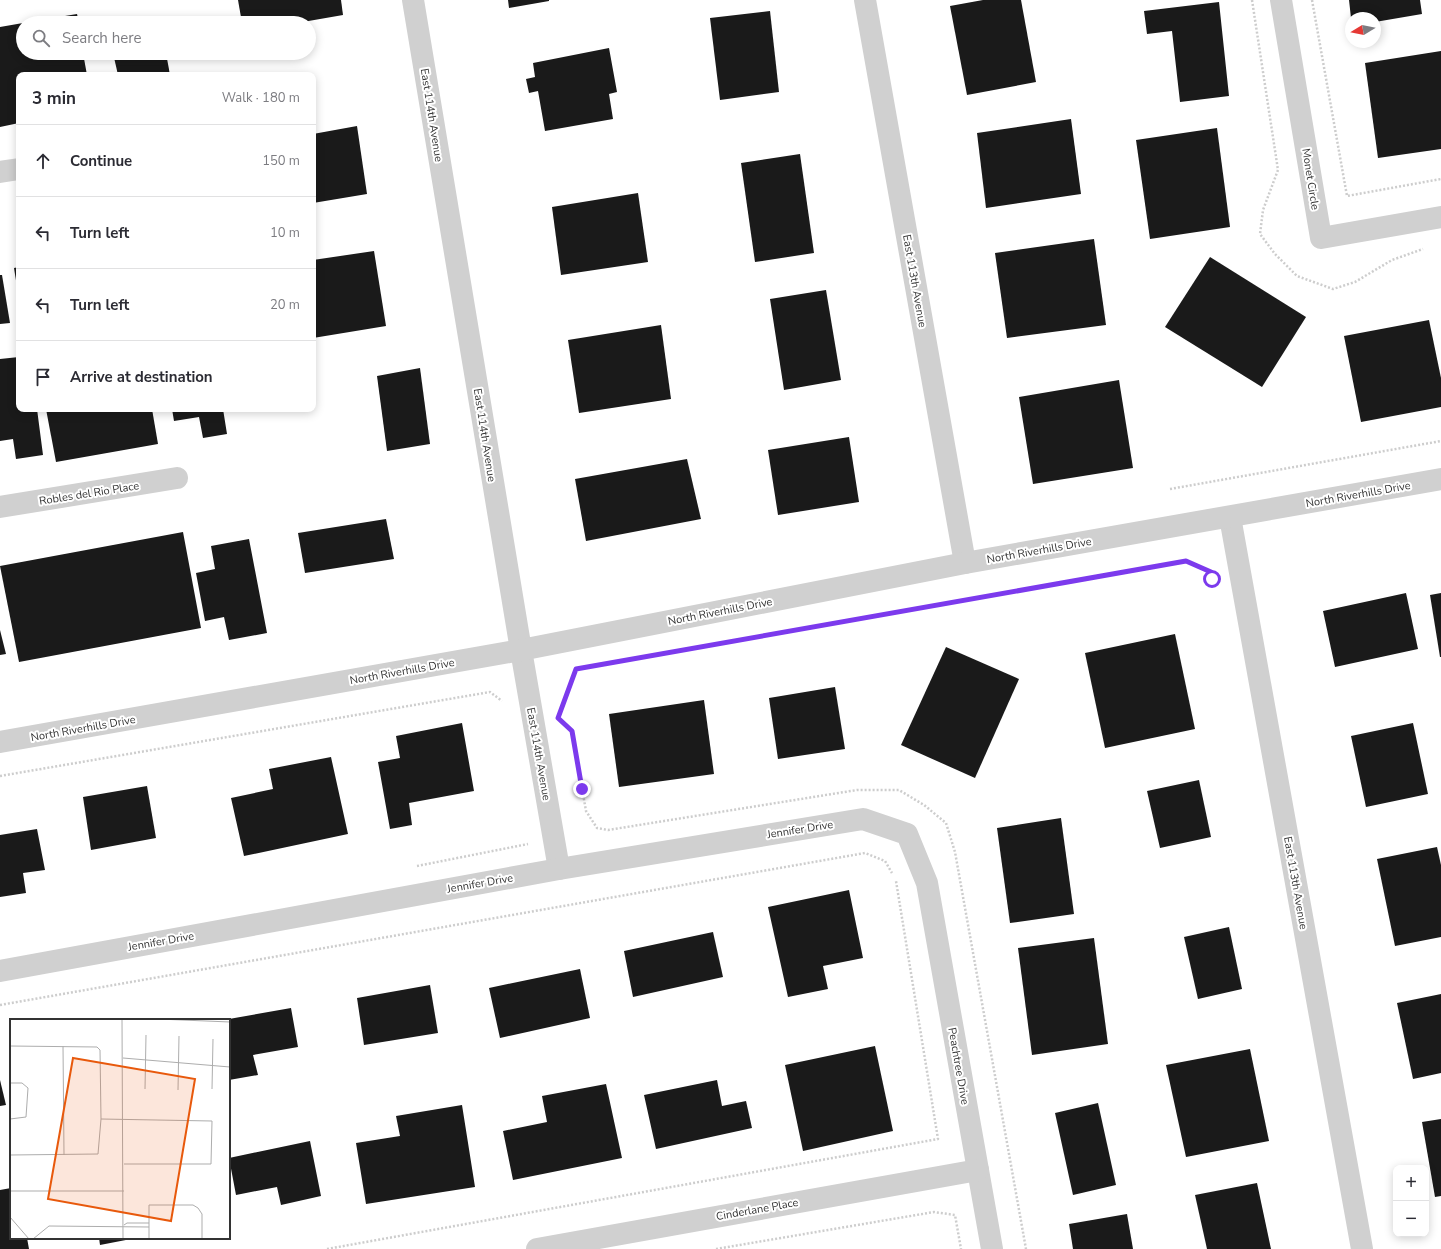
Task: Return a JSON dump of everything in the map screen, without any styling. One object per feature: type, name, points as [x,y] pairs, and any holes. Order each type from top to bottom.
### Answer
[{"type":"street","name":"East 114th Avenue","points":[[413,0],[520,650],[559,869]]},
{"type":"street","name":"East 113th Avenue","points":[[865,0],[964,563]]},
{"type":"street","name":"Monet Circle","points":[[1281,0],[1321,238],[1441,217]]},
{"type":"street","points":[[0,172],[16,169]]},
{"type":"street","name":"Robles del Rio Place","points":[[0,507],[177,478]]},
{"type":"street","name":"North Riverhills Drive","points":[[0,742],[520,650],[964,563],[1441,479]]},
{"type":"street","name":"East 113th Avenue","points":[[1230,517],[1362,1249]]},
{"type":"street","name":"Jennifer Drive","points":[[0,971],[559,869],[863,819],[907,834],[927,883]]},
{"type":"street","name":"Peachtree Drive","points":[[927,883],[992,1249]]},
{"type":"street","name":"Cinderlane Place","points":[[537,1249],[978,1170]]},
{"type":"path","points":[[1312,0],[1347,196],[1441,179]]},
{"type":"path","points":[[1170,489],[1441,441]]},
{"type":"path","points":[[1026,1249],[955,852],[946,823],[924,805],[899,790],[857,790],[608,830],[597,828],[586,811],[572,731],[558,718],[576,669],[1186,561],[1211,572],[1212,579]]},
{"type":"path","points":[[0,776],[490,692],[506,703]]},
{"type":"path","points":[[414,866],[532,844]]},
{"type":"path","points":[[0,1005],[864,853],[885,861],[895,878],[938,1139],[327,1249]]},
{"type":"path","points":[[716,1249],[934,1212],[955,1215],[961,1249]]},
{"type":"building","points":[[238,0],[341,0],[343,15],[316,20],[316,16],[241,16]]},
{"type":"building","points":[[508,0],[549,0],[549,1],[509,8]]},
{"type":"building","points":[[983,0],[1021,0],[1036,82],[967,95],[950,6]]},
{"type":"building","points":[[1349,0],[1420,0],[1422,14],[1381,21],[1381,12],[1350,12]]},
{"type":"building","points":[[1219,2],[1229,96],[1180,102],[1172,31],[1147,34],[1144,11]]},
{"type":"building","points":[[770,11],[779,92],[720,100],[710,18]]},
{"type":"building","points":[[77,14],[77,16],[65,16]]},
{"type":"building","points":[[16,24],[16,60],[84,60],[86,72],[16,72],[16,124],[0,127],[0,27]]},
{"type":"building","points":[[609,48],[617,92],[609,94],[613,119],[545,131],[538,91],[529,93],[526,79],[535,77],[533,63]]},
{"type":"building","points":[[1441,51],[1441,149],[1378,158],[1365,63]]},
{"type":"building","points":[[115,60],[167,60],[169,72],[117,72]]},
{"type":"building","points":[[1071,119],[1081,194],[986,208],[977,133]]},
{"type":"building","points":[[357,126],[367,194],[316,202],[316,133]]},
{"type":"building","points":[[1217,128],[1230,227],[1150,239],[1136,140]]},
{"type":"building","points":[[800,154],[814,253],[755,262],[741,163]]},
{"type":"building","points":[[638,193],[648,262],[561,275],[552,207]]},
{"type":"building","points":[[1094,239],[1106,325],[1007,338],[995,253]]},
{"type":"building","points":[[374,251],[386,326],[316,338],[316,260]]},
{"type":"building","points":[[1210,257],[1306,317],[1262,387],[1165,327]]},
{"type":"building","points":[[14,268],[16,268],[16,280]]},
{"type":"building","points":[[0,275],[2,275],[10,323],[0,324]]},
{"type":"building","points":[[826,290],[841,380],[784,390],[770,299]]},
{"type":"building","points":[[1429,320],[1441,378],[1441,407],[1361,422],[1344,336]]},
{"type":"building","points":[[661,325],[671,399],[579,413],[568,340]]},
{"type":"building","points":[[16,357],[16,412],[37,412],[43,455],[16,459],[13,439],[0,441],[0,359]]},
{"type":"building","points":[[420,368],[430,444],[387,451],[377,376]]},
{"type":"building","points":[[1119,380],[1133,468],[1033,484],[1019,397]]},
{"type":"building","points":[[47,412],[153,412],[158,444],[56,462]]},
{"type":"building","points":[[172,412],[223,412],[227,434],[203,438],[199,417],[174,421]]},
{"type":"building","points":[[849,437],[859,502],[778,515],[768,450]]},
{"type":"building","points":[[687,459],[701,519],[586,541],[575,479]]},
{"type":"building","points":[[386,519],[394,559],[305,573],[298,533]]},
{"type":"building","points":[[183,532],[201,628],[19,662],[0,566]]},
{"type":"building","points":[[249,539],[267,633],[229,640],[224,617],[205,621],[196,573],[215,569],[211,546]]},
{"type":"building","points":[[1406,593],[1418,649],[1335,667],[1323,611]]},
{"type":"building","points":[[1441,593],[1441,657],[1440,657],[1430,595]]},
{"type":"building","points":[[0,630],[6,654],[0,655]]},
{"type":"building","points":[[1175,634],[1195,729],[1105,748],[1085,653]]},
{"type":"building","points":[[946,647],[1019,679],[975,778],[901,745]]},
{"type":"building","points":[[835,687],[845,749],[778,759],[769,698]]},
{"type":"building","points":[[704,700],[714,774],[619,787],[609,714]]},
{"type":"building","points":[[462,723],[474,791],[409,803],[412,825],[390,829],[378,762],[400,758],[396,736]]},
{"type":"building","points":[[1413,723],[1428,794],[1366,807],[1351,736]]},
{"type":"building","points":[[331,757],[348,834],[244,856],[231,798],[273,789],[269,769]]},
{"type":"building","points":[[1199,780],[1211,837],[1160,848],[1147,791]]},
{"type":"building","points":[[147,786],[156,838],[91,850],[83,797]]},
{"type":"building","points":[[1061,818],[1074,914],[1010,923],[997,828]]},
{"type":"building","points":[[37,829],[45,870],[23,873],[26,893],[0,897],[0,835]]},
{"type":"building","points":[[1437,847],[1441,865],[1441,937],[1395,946],[1377,859]]},
{"type":"building","points":[[849,890],[863,958],[823,966],[828,989],[788,997],[768,907]]},
{"type":"building","points":[[1229,927],[1242,989],[1198,999],[1184,937]]},
{"type":"building","points":[[713,932],[723,977],[633,997],[624,951]]},
{"type":"building","points":[[1094,938],[1108,1044],[1032,1055],[1018,948]]},
{"type":"building","points":[[580,969],[590,1018],[500,1038],[489,988]]},
{"type":"building","points":[[430,985],[438,1033],[364,1045],[357,998]]},
{"type":"building","points":[[1441,994],[1441,1073],[1413,1079],[1397,1003]]},
{"type":"building","points":[[291,1008],[298,1047],[253,1055],[258,1075],[230,1080],[229,1019]]},
{"type":"building","points":[[875,1046],[893,1131],[803,1151],[785,1065]]},
{"type":"building","points":[[1250,1049],[1269,1141],[1186,1157],[1166,1065]]},
{"type":"building","points":[[0,1080],[6,1105],[0,1106]]},
{"type":"building","points":[[717,1080],[722,1106],[746,1101],[752,1128],[656,1149],[644,1095]]},
{"type":"building","points":[[606,1084],[622,1158],[513,1180],[503,1131],[547,1122],[542,1096]]},
{"type":"building","points":[[1098,1103],[1116,1185],[1073,1195],[1055,1113]]},
{"type":"building","points":[[462,1105],[475,1187],[366,1204],[356,1143],[400,1136],[396,1116]]},
{"type":"building","points":[[1441,1119],[1441,1196],[1435,1197],[1422,1122]]},
{"type":"building","points":[[310,1141],[321,1196],[281,1205],[277,1187],[236,1195],[230,1158]]},
{"type":"building","points":[[1257,1183],[1271,1249],[1207,1249],[1195,1195]]},
{"type":"building","points":[[10,1188],[10,1239],[27,1239],[29,1249],[0,1249],[0,1190]]},
{"type":"building","points":[[1127,1214],[1133,1249],[1073,1249],[1069,1224]]},
{"type":"building","points":[[99,1239],[131,1239],[100,1245]]},
{"type":"route","points":[[582,789],[572,731],[558,718],[576,669],[1186,561],[1211,572],[1212,579]]}]
